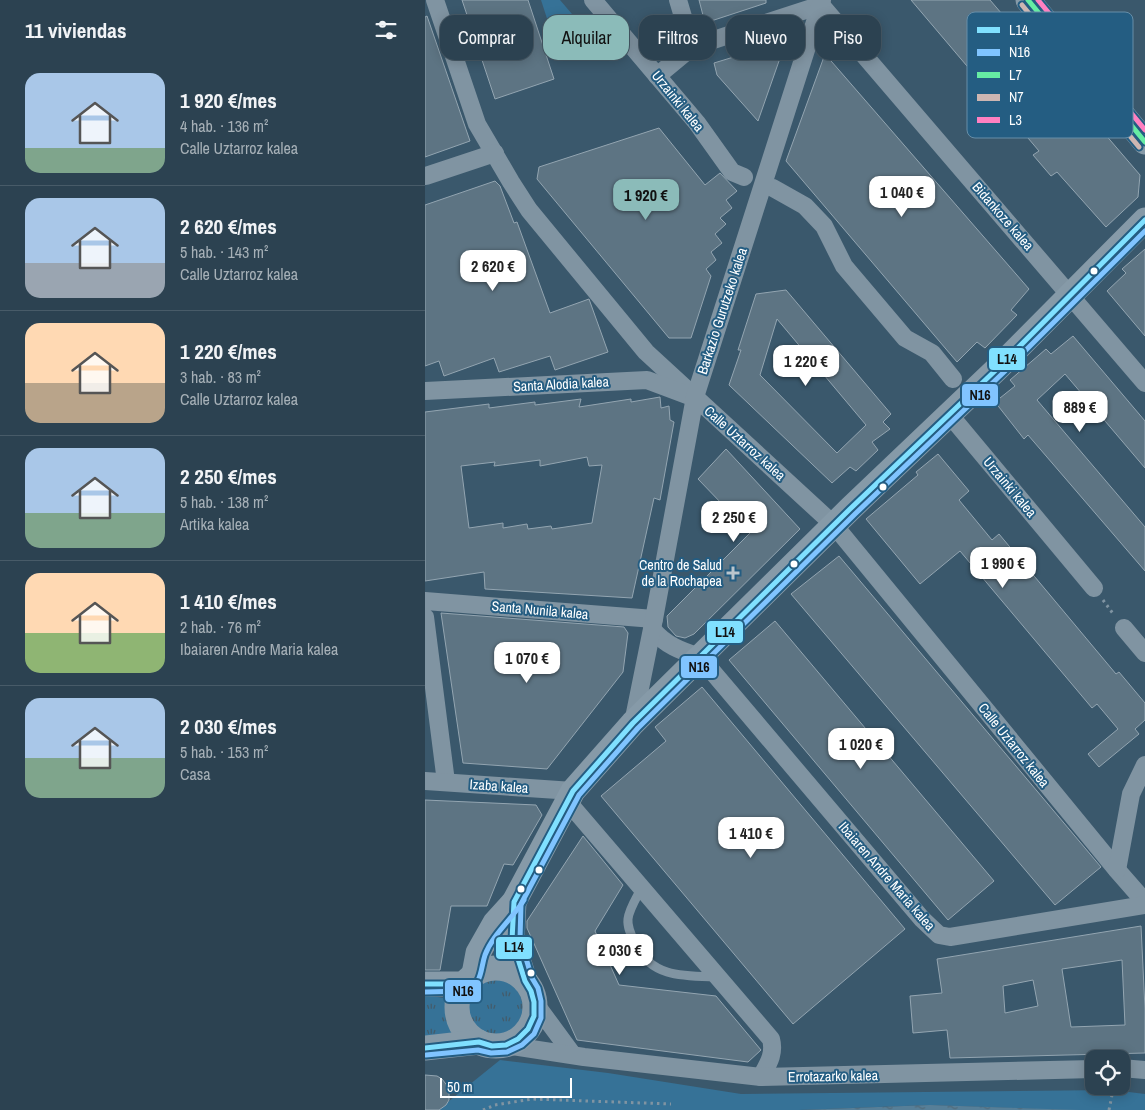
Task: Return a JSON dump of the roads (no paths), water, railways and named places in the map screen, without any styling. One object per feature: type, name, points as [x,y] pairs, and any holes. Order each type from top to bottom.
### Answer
[{"type":"street","name":"Calle Uztarroz kalea","points":[[435,0],[477,124],[529,210],[645,352],[834,524],[1145,904]]},
{"type":"street","name":"Urzainki kalea","points":[[593,0],[697,123],[732,172],[744,177]]},
{"type":"street","points":[[679,0],[683,15]]},
{"type":"street","points":[[1028,0],[1038,12]]},
{"type":"street","points":[[716,39],[821,2]]},
{"type":"street","name":"Bidankoze kalea","points":[[821,2],[1145,383]]},
{"type":"street","name":"Barkazio Gurutzeko kalea","points":[[633,723],[695,398],[821,2]]},
{"type":"street","points":[[657,76],[676,60]]},
{"type":"street","points":[[1133,127],[1145,142]]},
{"type":"street","points":[[426,176],[495,153]]},
{"type":"street","points":[[773,188],[805,206],[811,212],[824,226],[844,266],[905,338],[932,353],[953,379]]},
{"type":"street","points":[[515,902],[512,940],[530,992],[534,1016],[528,1029],[518,1039],[506,1045],[492,1046],[479,1042],[468,1034],[460,1023],[457,1010],[458,996],[469,979],[478,953],[495,923],[515,902],[570,797],[633,723],[834,524],[1071,295],[1145,220]]},
{"type":"street","name":"Santa Alodia kalea","points":[[425,391],[647,380],[695,398]]},
{"type":"street","name":"Urzainki kalea","points":[[949,414],[1094,588]]},
{"type":"street","name":"Santa Nunila kalea","points":[[425,601],[653,624]]},
{"type":"street","points":[[425,617],[446,782]]},
{"type":"street","points":[[653,624],[661,640],[681,651],[700,657]]},
{"type":"street","points":[[1124,628],[1145,653]]},
{"type":"street","name":"Ibaiaren Andre Maria kalea","points":[[700,657],[922,919],[939,935],[950,937],[1145,904]]},
{"type":"street","points":[[1117,870],[1131,794],[1145,765]]},
{"type":"street","name":"Izaba kalea","points":[[425,781],[570,797]]},
{"type":"street","points":[[570,797],[642,887],[771,1039],[774,1048],[771,1059],[761,1077]]},
{"type":"street","points":[[425,984],[469,979],[487,969],[501,968],[514,972],[573,1055]]},
{"type":"street","points":[[425,1048],[479,1042]]},
{"type":"street","name":"Errotazarko kalea","points":[[506,1045],[573,1055],[761,1077],[1085,1069]]},
{"type":"street","points":[[1130,1069],[1145,1070]]},
{"type":"lane","points":[[642,887],[628,917],[628,926],[641,955],[654,967],[666,972],[685,976],[717,977]]},
{"type":"water","points":[[930,1105],[1079,1110],[801,1110]]},
{"type":"place","name":"Centro de Salud de la Rochapea","points":[[733,573]]}]
